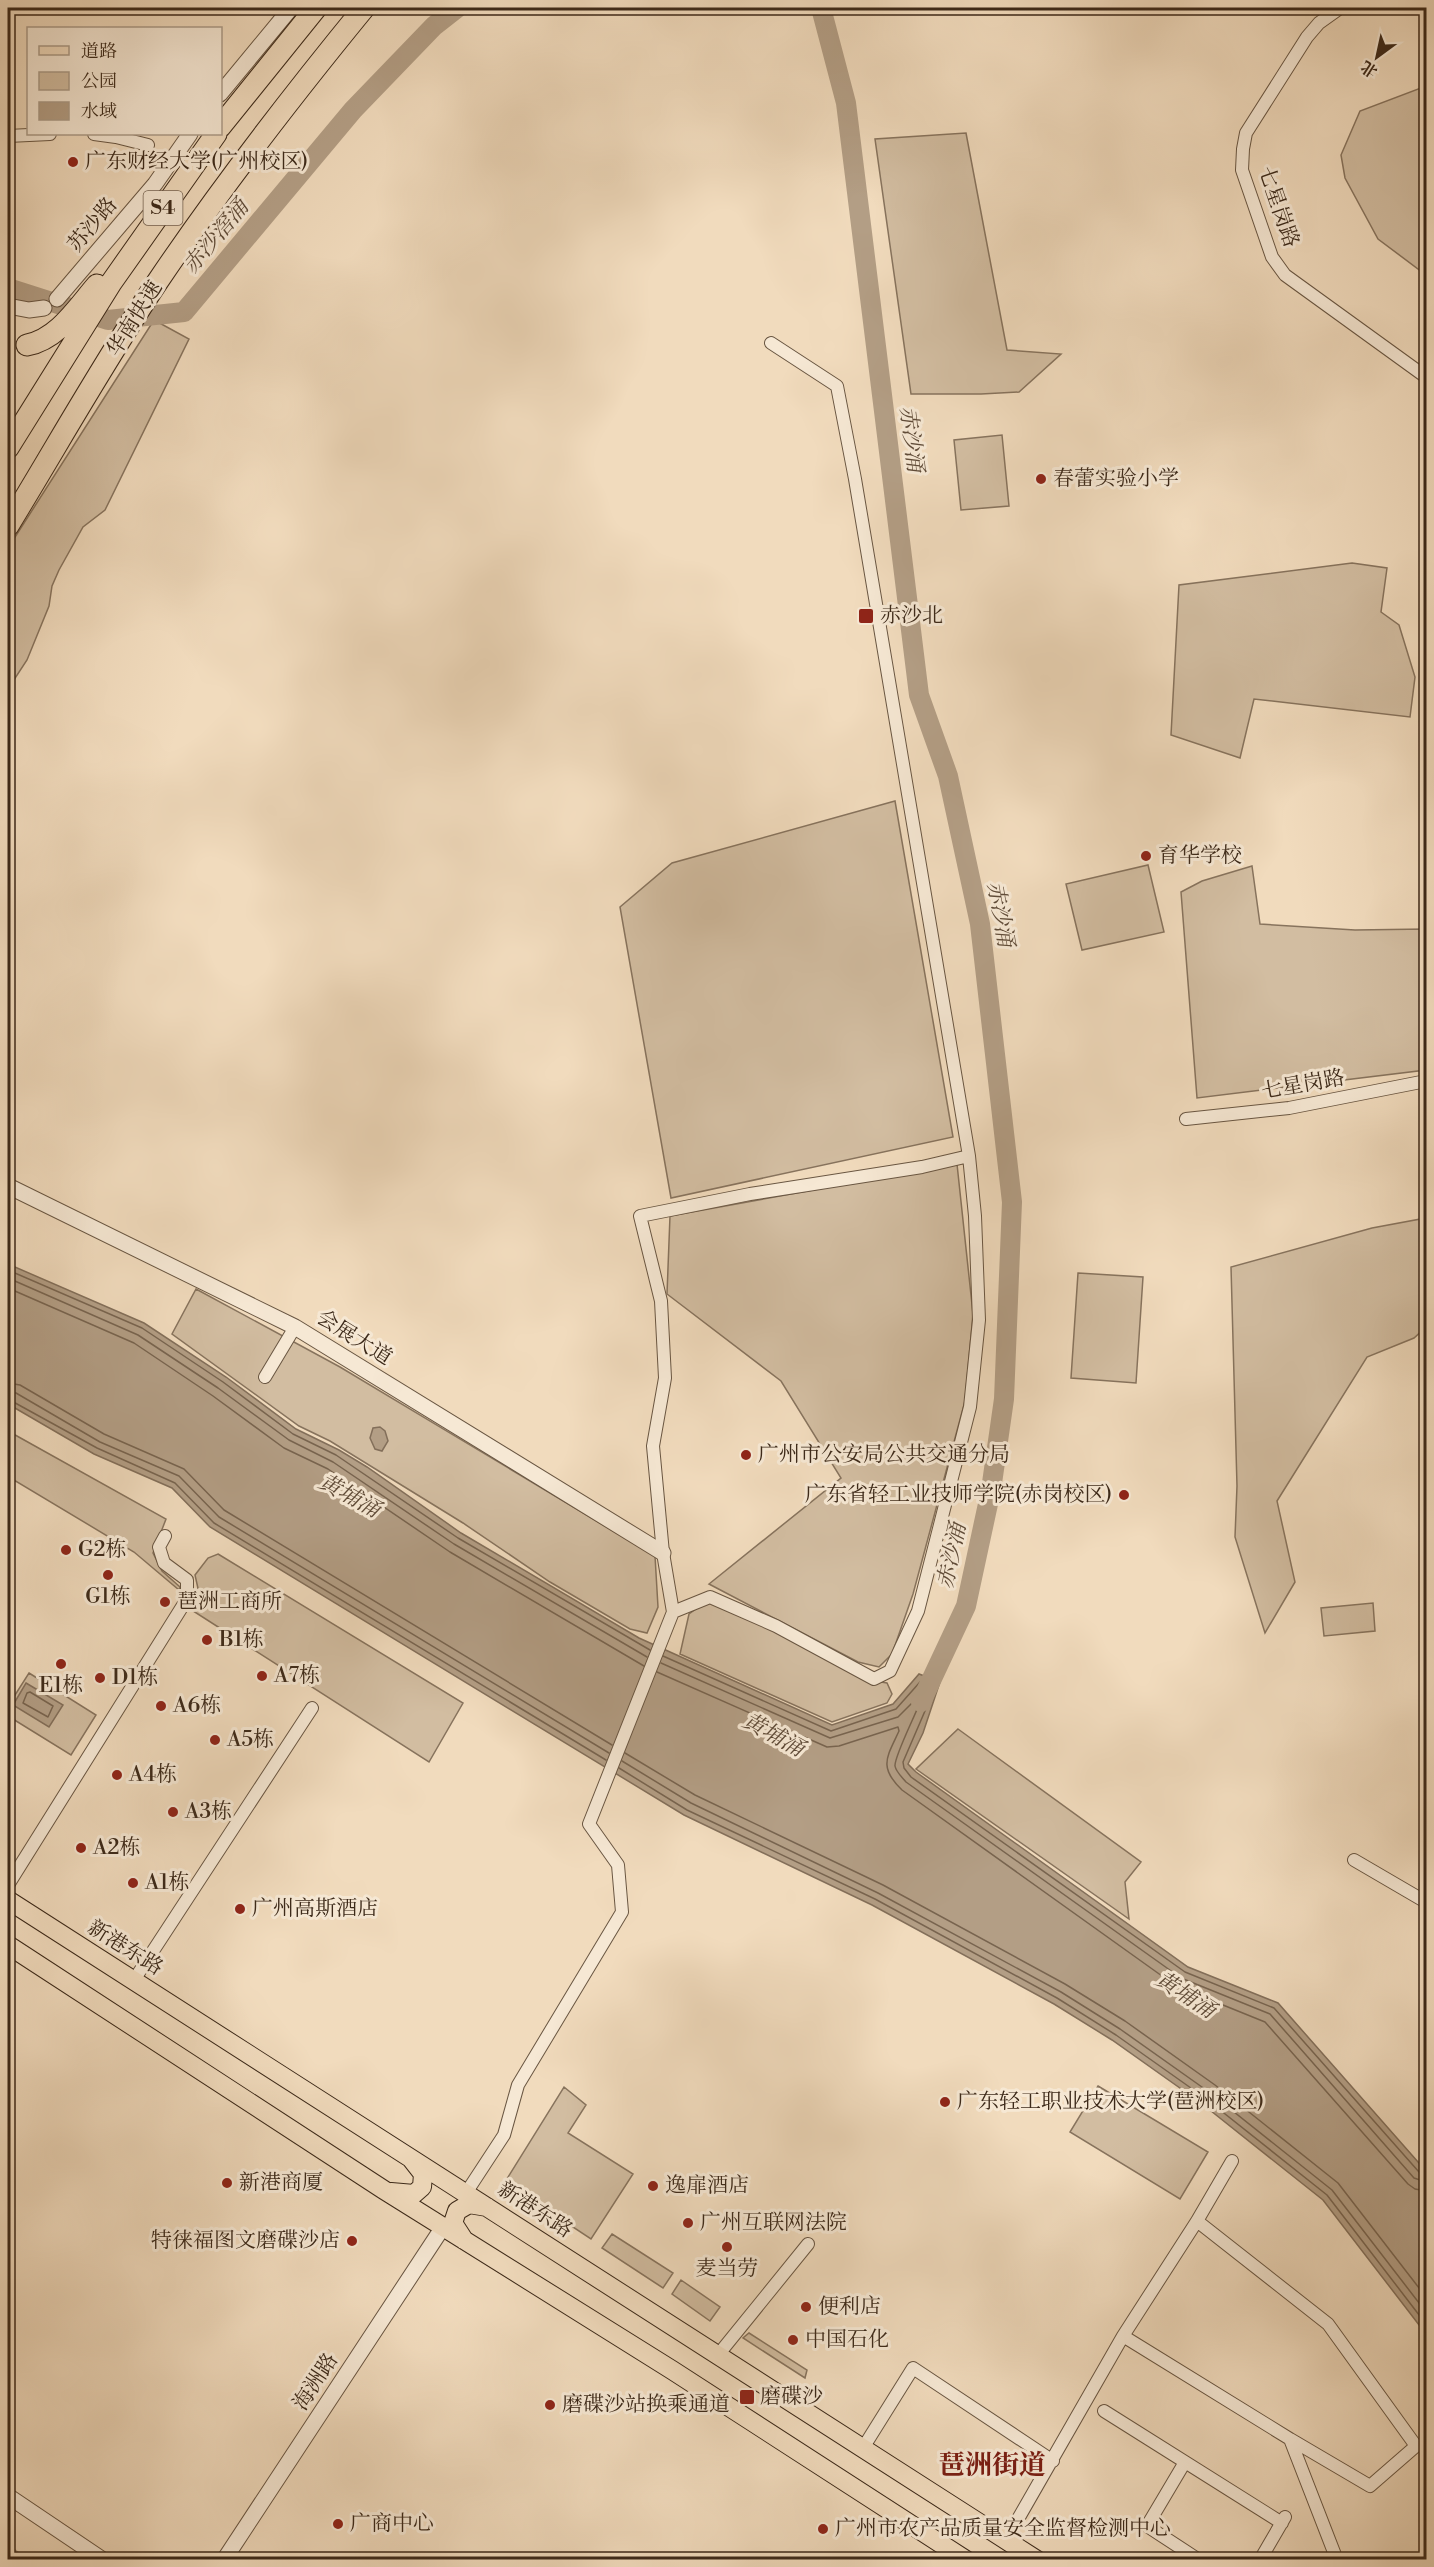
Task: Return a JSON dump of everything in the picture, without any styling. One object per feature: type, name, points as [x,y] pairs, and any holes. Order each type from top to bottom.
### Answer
[{"type":"highway","points":[[222,126],[316,8]]},
{"type":"highway","name":"华南快速","points":[[8,526],[144,302],[209,207],[364,8]]},
{"type":"highway","name":"华南快速","points":[[8,448],[70,348],[106,281],[215,135]]},
{"type":"highway","points":[[35,343],[59,329],[106,281]]},
{"type":"main road","name":"新港东路","points":[[8,1900],[1036,2559]]},
{"type":"main road","points":[[8,1945],[384,2190],[672,2370],[966,2559]]},
{"type":"main road","points":[[384,2190],[408,2195],[418,2192],[422,2187],[423,2174],[407,2154]]},
{"type":"main road","points":[[435,2222],[466,2193]]},
{"type":"main road","points":[[468,2243],[453,2223],[457,2211],[469,2204],[489,2207]]},
{"type":"street","points":[[222,92],[291,8]]},
{"type":"street","name":"七星岗路","points":[[1340,8],[1319,23],[1307,37],[1246,132],[1242,170],[1272,257],[1285,275],[1426,377]]},
{"type":"street","points":[[8,136],[29,135]]},
{"type":"street","points":[[105,135],[148,146]]},
{"type":"street","name":"苏沙路","points":[[8,306],[29,310],[50,303],[148,192],[189,135]]},
{"type":"street","points":[[673,1612],[710,1597],[776,1626],[874,1679],[890,1671],[918,1611],[970,1407],[979,1320],[975,1216],[969,1156],[855,479],[837,386],[771,343]]},
{"type":"street","name":"七星岗路","points":[[1186,1119],[1289,1108],[1426,1081]]},
{"type":"street","points":[[466,2193],[504,2135],[518,2085],[622,1912],[618,1864],[589,1824],[673,1612],[663,1553],[653,1446],[665,1378],[661,1301],[640,1216],[750,1194],[922,1167],[969,1156]]},
{"type":"street","name":"会展大道","points":[[8,1186],[295,1327],[663,1553]]},
{"type":"street","points":[[266,1377],[295,1327]]},
{"type":"street","points":[[8,1884],[183,1599],[187,1580],[164,1563],[159,1547],[165,1536]]},
{"type":"street","points":[[134,1980],[312,1708]]},
{"type":"street","points":[[1354,1860],[1426,1902]]},
{"type":"street","points":[[1006,2540],[1123,2336],[1232,2161]]},
{"type":"street","points":[[1123,2336],[1371,2486],[1416,2446],[1328,2324],[1197,2220]]},
{"type":"street","name":"海洲路","points":[[224,2559],[435,2222]]},
{"type":"street","points":[[718,2355],[808,2244]]},
{"type":"street","points":[[863,2448],[913,2368],[1053,2461]]},
{"type":"street","points":[[1104,2410],[1185,2462],[1283,2520],[1260,2559]]},
{"type":"street","points":[[1290,2439],[1337,2559]]},
{"type":"street","points":[[1185,2462],[1147,2526],[1199,2559]]},
{"type":"street","points":[[9,2502],[103,2559]]},
{"type":"green space","points":[[1426,86],[1426,275],[1378,239],[1345,178],[1341,155],[1360,111]]},
{"type":"green space","points":[[966,133],[1007,350],[1061,354],[1019,392],[911,394],[875,139]]},
{"type":"green space","points":[[154,320],[189,339],[105,510],[83,527],[59,570],[52,586],[49,606],[27,660],[8,689],[8,548]]},
{"type":"green space","points":[[1002,435],[1009,506],[961,510],[954,440]]},
{"type":"green space","points":[[1352,563],[1387,568],[1381,612],[1399,625],[1415,677],[1410,717],[1254,699],[1240,758],[1171,735],[1179,585]]},
{"type":"green space","points":[[895,801],[953,1137],[671,1198],[620,907],[672,863]]},
{"type":"green space","points":[[1148,865],[1164,932],[1082,950],[1066,884]]},
{"type":"green space","points":[[1252,866],[1260,924],[1355,930],[1426,929],[1426,1070],[1197,1098],[1181,892],[1202,881]]},
{"type":"green space","points":[[957,1164],[973,1314],[965,1401],[913,1594],[892,1654],[879,1667],[858,1662],[709,1584],[841,1478],[781,1381],[667,1294],[670,1216]]},
{"type":"green space","points":[[1426,1218],[1426,1327],[1414,1338],[1367,1357],[1277,1501],[1295,1582],[1265,1633],[1235,1537],[1237,1486],[1231,1267],[1372,1228]]},
{"type":"green space","points":[[1078,1273],[1143,1277],[1136,1383],[1071,1378]]},
{"type":"green space","points":[[196,1289],[340,1367],[655,1556],[658,1607],[647,1633],[630,1629],[550,1582],[463,1523],[330,1441],[299,1426],[172,1334]]},
{"type":"green space","points":[[8,1431],[166,1519],[153,1553],[162,1571],[180,1587],[179,1590],[134,1552],[14,1480],[8,1490]]},
{"type":"green space","points":[[218,1554],[463,1703],[429,1762],[190,1609],[199,1593],[195,1575],[208,1558]]},
{"type":"green space","points":[[710,1599],[773,1627],[869,1680],[887,1683],[892,1694],[887,1703],[832,1722],[680,1654],[689,1614]]},
{"type":"green space","points":[[1373,1603],[1375,1631],[1324,1636],[1321,1608]]},
{"type":"green space","points":[[29,1673],[96,1715],[71,1755],[8,1716],[8,1706]]},
{"type":"green space","points":[[958,1729],[1141,1862],[1125,1882],[1129,1919],[916,1769]]},
{"type":"green space","points":[[1098,2086],[1208,2152],[1180,2199],[1070,2132]]},
{"type":"green space","points":[[564,2087],[586,2105],[568,2133],[633,2174],[591,2239],[505,2182]]},
{"type":"green space","points":[[612,2234],[673,2273],[663,2288],[602,2248]]},
{"type":"green space","points":[[681,2280],[720,2307],[710,2321],[672,2294]]},
{"type":"green space","points":[[749,2333],[807,2370],[805,2378],[743,2338]]},
{"type":"water","name":"黄埔涌","points":[[8,1264],[144,1323],[226,1377],[296,1429],[367,1467],[461,1533],[639,1638],[832,1725],[893,1704],[919,1674],[940,1682],[923,1733],[908,1764],[1188,1967],[1278,2003],[1426,2171],[1426,2334],[1323,2200],[1201,2103],[1112,2040],[1054,2004],[872,1905],[684,1815],[210,1527],[172,1488],[94,1454],[8,1404]]},
{"type":"water","points":[[380,1427],[385,1431],[388,1441],[382,1451],[375,1449],[370,1438],[373,1428]]},
{"type":"water","points":[[26,1683],[63,1705],[49,1727],[13,1705]]},
{"type":"waterway","name":"赤沙滘涌","points":[[8,288],[108,320],[184,312],[353,110],[434,26],[457,8]]},
{"type":"waterway","name":"赤沙涌","points":[[821,8],[846,103],[919,695],[948,776],[980,924],[1012,1202],[1004,1399],[991,1490],[966,1606],[921,1702]]},
{"type":"waterway","points":[[8,2556],[13,2560]]},
{"type":"place","name":"广东财经大学(广州校区)","points":[[73,162]]},
{"type":"place","name":"春蕾实验小学","points":[[1041,479]]},
{"type":"place","name":"赤沙北","points":[[866,616]]},
{"type":"place","name":"育华学校","points":[[1146,856]]},
{"type":"place","name":"广州市公安局公共交通分局","points":[[746,1455]]},
{"type":"place","name":"广东省轻工业技师学院(赤岗校区)","points":[[1124,1495]]},
{"type":"place","name":"G2栋","points":[[66,1550]]},
{"type":"place","name":"G1栋","points":[[108,1575]]},
{"type":"place","name":"琶洲工商所","points":[[165,1602]]},
{"type":"place","name":"B1栋","points":[[207,1640]]},
{"type":"place","name":"E1栋","points":[[61,1664]]},
{"type":"place","name":"A7栋","points":[[262,1676]]},
{"type":"place","name":"D1栋","points":[[100,1678]]},
{"type":"place","name":"A6栋","points":[[161,1706]]},
{"type":"place","name":"A5栋","points":[[215,1740]]},
{"type":"place","name":"A4栋","points":[[117,1775]]},
{"type":"place","name":"A3栋","points":[[173,1812]]},
{"type":"place","name":"A2栋","points":[[81,1848]]},
{"type":"place","name":"A1栋","points":[[133,1883]]},
{"type":"place","name":"广州高斯酒店","points":[[240,1909]]},
{"type":"place","name":"广东轻工职业技术大学(琶洲校区)","points":[[945,2102]]},
{"type":"place","name":"新港商厦","points":[[227,2183]]},
{"type":"place","name":"逸扉酒店","points":[[653,2186]]},
{"type":"place","name":"广州互联网法院","points":[[688,2223]]},
{"type":"place","name":"特徕福图文磨碟沙店","points":[[352,2241]]},
{"type":"place","name":"麦当劳","points":[[727,2247]]},
{"type":"place","name":"便利店","points":[[806,2307]]},
{"type":"place","name":"中国石化","points":[[793,2340]]},
{"type":"place","name":"磨碟沙","points":[[747,2397]]},
{"type":"place","name":"磨碟沙站换乘通道","points":[[550,2405]]},
{"type":"place","name":"广商中心","points":[[338,2524]]},
{"type":"place","name":"广州市农产品质量安全监督检测中心","points":[[823,2529]]},
{"type":"district","name":"琶洲街道","points":[[992,2466]]}]
